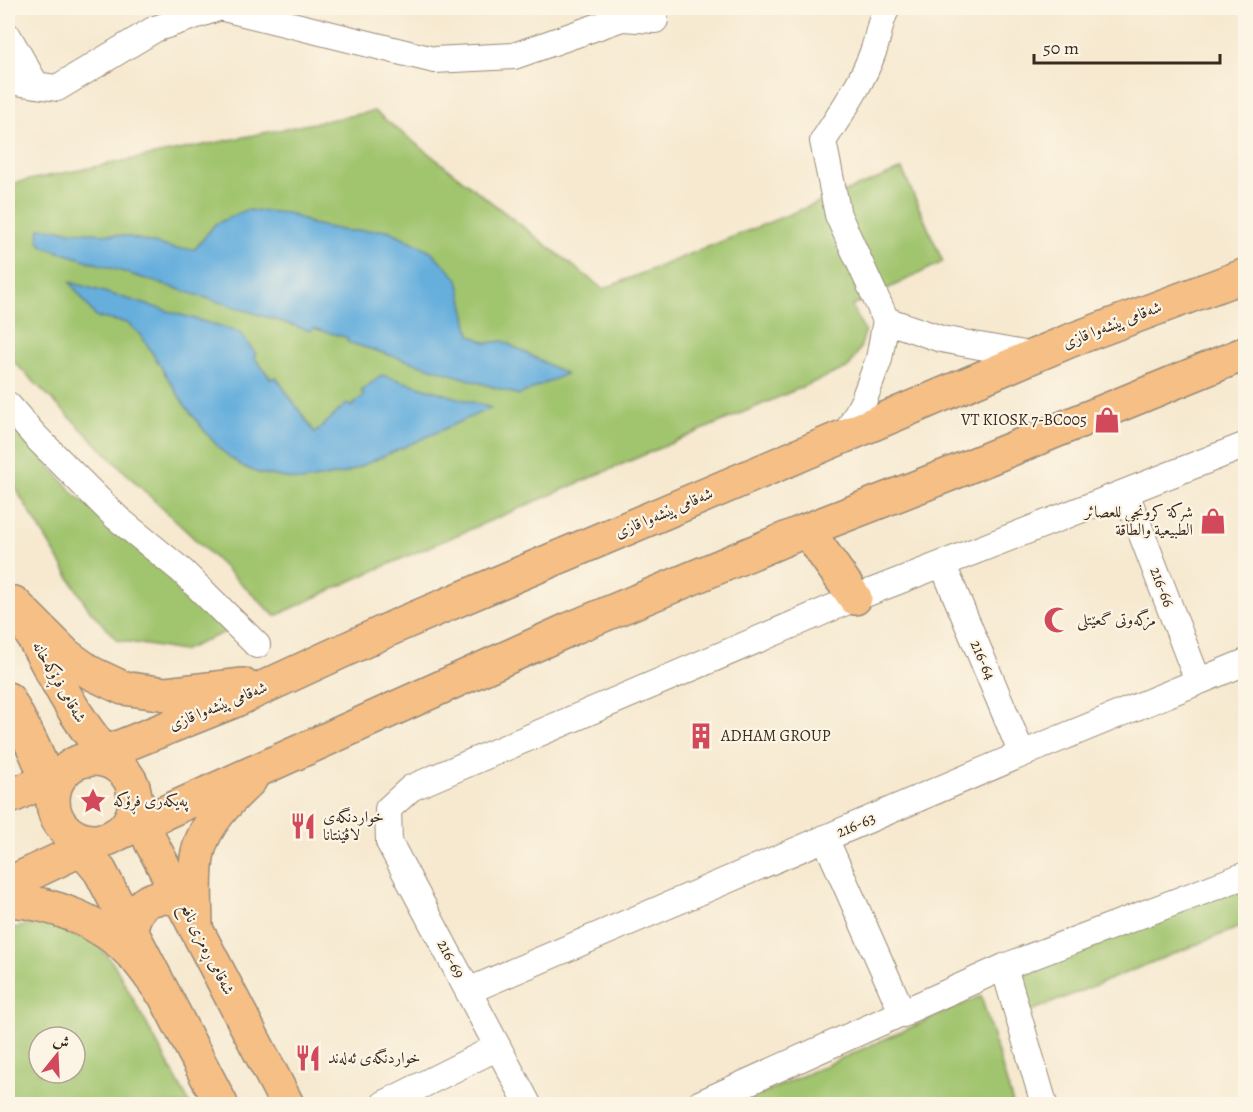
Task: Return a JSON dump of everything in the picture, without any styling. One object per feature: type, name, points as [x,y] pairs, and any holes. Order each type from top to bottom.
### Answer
[{"type":"main road","name":"شەقامی پێشەوا قازی","points":[[8,884],[92,800],[234,701],[401,624],[845,436],[1035,356],[1245,275]]},
{"type":"main road","name":"شەقامی پێشەوا قازی","points":[[8,798],[92,800],[277,761],[570,629],[807,530],[1245,353]]},
{"type":"main road","points":[[807,530],[855,598]]},
{"type":"main road","points":[[11,598],[66,655],[91,673],[123,688],[166,694],[280,681]]},
{"type":"main road","name":"شەقامی فڕۆکەخانە","points":[[11,598],[82,724],[92,800]]},
{"type":"main road","points":[[8,699],[35,750],[92,800],[100,871],[221,1104]]},
{"type":"main road","points":[[189,914],[198,853],[215,817],[250,779],[277,761]]},
{"type":"main road","name":"شەقامی ڕەمزی نافع","points":[[92,800],[189,914],[287,1104]]},
{"type":"main road","points":[[131,929],[133,918],[139,908],[159,897],[171,897],[189,914]]},
{"type":"main road","points":[[8,900],[30,902],[68,912],[91,923],[135,956],[160,990]]},
{"type":"street","points":[[8,81],[57,88],[155,29],[218,8]]},
{"type":"street","points":[[223,8],[434,60],[514,56],[621,18],[655,20]]},
{"type":"street","points":[[845,436],[863,402],[879,359],[886,320],[838,215],[823,141],[850,99],[873,52],[883,14],[887,8]]},
{"type":"street","points":[[8,36],[36,85]]},
{"type":"street","points":[[886,320],[941,339],[1035,356]]},
{"type":"street","points":[[8,405],[36,437],[116,517],[182,571],[257,645]]},
{"type":"street","points":[[855,598],[943,566],[1245,445]]},
{"type":"street","name":"216-66","points":[[1126,493],[1198,681]]},
{"type":"street","name":"216-64","points":[[943,566],[1022,754]]},
{"type":"street","name":"216-69","points":[[528,1104],[389,842],[388,809],[411,788],[855,598]]},
{"type":"street","name":"216-63","points":[[468,991],[1022,754],[1245,662]]},
{"type":"street","points":[[825,838],[903,1014]]},
{"type":"street","points":[[699,1104],[1004,967],[1245,874]]},
{"type":"street","points":[[1004,967],[1044,1104]]},
{"type":"street","points":[[384,1104],[498,1047]]},
{"type":"green space","points":[[374,111],[603,289],[902,169],[943,262],[852,306],[865,332],[860,349],[849,367],[366,574],[275,616],[8,356],[8,184]]},
{"type":"green space","points":[[8,419],[76,496],[185,581],[230,630],[182,651],[117,640],[88,608],[8,476]]},
{"type":"green space","points":[[1245,886],[1245,925],[1029,1012],[1022,975]]},
{"type":"green space","points":[[50,921],[94,939],[115,966],[190,1104],[8,1104],[8,929]]},
{"type":"green space","points":[[981,996],[1013,1104],[739,1104]]},
{"type":"water","points":[[246,210],[288,213],[312,224],[346,231],[388,230],[431,251],[458,279],[470,335],[487,343],[503,341],[566,374],[519,395],[347,342],[348,338],[313,328],[311,331],[44,247],[38,240],[40,228],[126,236],[176,249],[195,249],[215,224]]},
{"type":"water","points":[[70,282],[239,332],[256,354],[254,357],[271,379],[276,377],[315,433],[347,403],[351,407],[364,395],[361,391],[382,375],[491,408],[346,473],[302,481],[258,473],[242,466],[222,451],[207,434],[184,404],[141,335],[127,323],[96,317]]},
{"type":"place","name":"VT KIOSK 7-BC005","points":[[1107,420]]},
{"type":"place","name":"شركة كرونجي للعصائر الطبيعية والطاقة","points":[[1213,521]]},
{"type":"place","name":"مزگەوتی گعێتلی","points":[[1057,620]]},
{"type":"place","name":"ADHAM GROUP","points":[[701,736]]},
{"type":"place","name":"پەیکەری فڕۆکە","points":[[93,801]]},
{"type":"place","name":"خواردنگەی لاڤێنتانا","points":[[303,826]]},
{"type":"place","name":"خواردنگەی ئەلەند","points":[[308,1058]]}]
